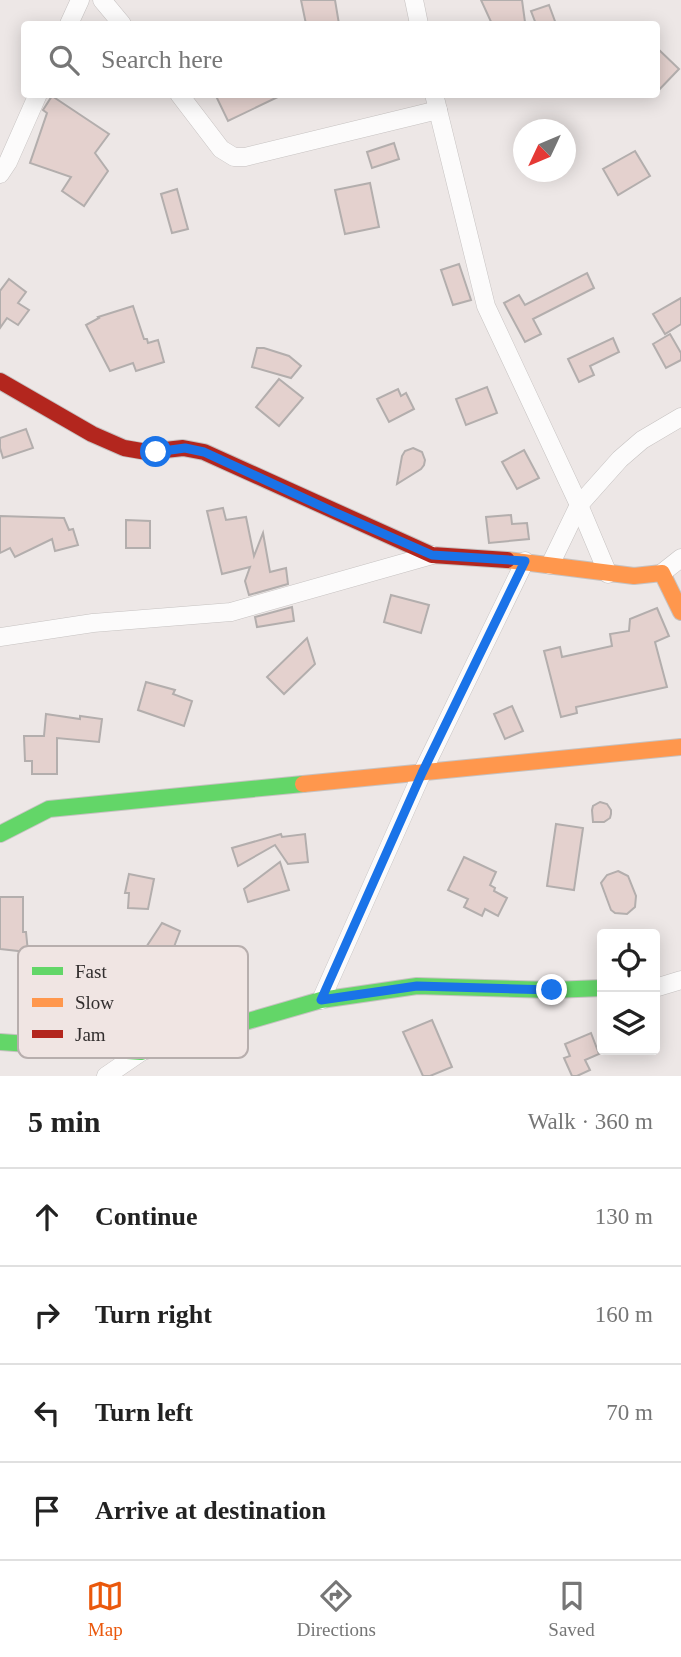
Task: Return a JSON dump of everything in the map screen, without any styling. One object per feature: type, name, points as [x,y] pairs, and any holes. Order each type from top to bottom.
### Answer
[{"type":"street","points":[[70,21],[80,0]]},
{"type":"street","points":[[102,0],[120,21]]},
{"type":"street","points":[[414,0],[418,21]]},
{"type":"street","points":[[0,174],[36,98]]},
{"type":"street","points":[[182,98],[221,149],[234,157],[245,157],[436,102],[486,306],[608,573]]},
{"type":"street","points":[[0,381],[21,390],[92,434],[124,448],[139,452],[185,448],[204,452],[432,555]]},
{"type":"street","points":[[550,565],[579,505],[620,459],[642,440],[681,417]]},
{"type":"street","points":[[0,637],[93,623],[231,612],[432,555],[525,561],[635,576],[662,573],[681,558]]},
{"type":"street","points":[[321,1000],[422,773],[525,561]]},
{"type":"street","points":[[662,573],[681,612]]},
{"type":"street","points":[[0,834],[49,809],[681,747]]},
{"type":"street","points":[[660,986],[681,980]]},
{"type":"street","points":[[248,1021],[321,1000],[417,986],[552,990],[597,988]]},
{"type":"street","points":[[0,1042],[18,1043]]},
{"type":"street","points":[[106,1076],[132,1058]]},
{"type":"building","points":[[301,0],[335,0],[338,21],[305,21]]},
{"type":"building","points":[[481,0],[522,0],[525,21],[491,21]]},
{"type":"building","points":[[549,5],[555,21],[535,21],[531,11]]},
{"type":"building","points":[[660,51],[679,69],[660,89]]},
{"type":"building","points":[[51,98],[55,98],[109,134],[95,153],[108,171],[84,206],[62,191],[71,177],[30,163],[47,113],[43,110]]},
{"type":"building","points":[[217,98],[276,98],[228,121]]},
{"type":"building","points":[[394,143],[399,159],[372,168],[367,152]]},
{"type":"building","points":[[635,151],[650,176],[618,195],[603,169]]},
{"type":"building","points":[[370,183],[379,227],[345,234],[335,190]]},
{"type":"building","points":[[177,189],[188,229],[172,233],[161,194]]},
{"type":"building","points":[[459,264],[471,300],[453,305],[441,270]]},
{"type":"building","points":[[587,273],[594,288],[533,319],[541,334],[525,342],[504,303],[519,295],[525,305]]},
{"type":"building","points":[[9,279],[26,292],[18,303],[29,310],[18,325],[7,318],[0,328],[0,291]]},
{"type":"building","points":[[681,298],[681,324],[665,334],[653,314]]},
{"type":"building","points":[[133,306],[144,339],[147,339],[148,343],[158,340],[164,362],[136,371],[133,363],[110,371],[86,325],[98,317]]},
{"type":"building","points":[[670,334],[681,353],[681,360],[666,368],[653,344]]},
{"type":"building","points":[[613,338],[619,352],[590,366],[594,375],[579,382],[568,359]]},
{"type":"building","points":[[257,348],[289,356],[301,366],[291,378],[252,367]]},
{"type":"building","points":[[279,379],[303,398],[279,426],[256,407]]},
{"type":"building","points":[[487,387],[497,413],[466,425],[456,399]]},
{"type":"building","points":[[398,389],[401,396],[406,393],[414,409],[389,422],[377,399]]},
{"type":"building","points":[[26,429],[33,448],[3,458],[0,438]]},
{"type":"building","points":[[413,448],[422,452],[424,465],[397,484],[402,456],[405,451]]},
{"type":"building","points":[[524,450],[539,478],[517,489],[502,462]]},
{"type":"building","points":[[223,508],[226,520],[246,517],[254,556],[263,533],[270,572],[286,568],[288,584],[249,595],[245,581],[250,567],[222,574],[207,511]]},
{"type":"building","points":[[511,515],[512,524],[527,523],[529,539],[489,543],[486,517]]},
{"type":"building","points":[[0,516],[64,518],[69,530],[73,529],[78,545],[55,551],[52,539],[15,557],[10,548],[0,553]]},
{"type":"building","points":[[126,520],[150,521],[150,548],[126,548]]},
{"type":"building","points":[[391,595],[429,605],[421,633],[384,622]]},
{"type":"building","points":[[292,607],[294,621],[257,627],[255,617]]},
{"type":"building","points":[[657,608],[669,636],[655,642],[667,687],[576,707],[577,713],[561,717],[544,651],[560,647],[562,657],[612,646],[610,634],[629,631],[630,619]]},
{"type":"building","points":[[307,638],[315,664],[284,694],[267,677]]},
{"type":"building","points":[[146,682],[175,690],[173,694],[192,701],[184,726],[138,710]]},
{"type":"building","points":[[512,706],[523,731],[505,739],[494,714]]},
{"type":"building","points":[[46,714],[102,719],[99,742],[57,738],[57,774],[32,774],[32,761],[25,761],[24,736],[44,736]]},
{"type":"building","points":[[600,802],[607,804],[611,810],[610,818],[604,822],[593,822],[593,806]]},
{"type":"building","points":[[556,824],[583,828],[574,890],[547,886]]},
{"type":"building","points":[[281,834],[282,837],[305,834],[308,862],[288,864],[275,845],[238,866],[232,848]]},
{"type":"building","points":[[464,857],[496,872],[490,885],[495,888],[494,891],[507,898],[498,916],[485,909],[482,916],[464,907],[468,899],[448,890]]},
{"type":"building","points":[[280,862],[289,890],[248,902],[244,889]]},
{"type":"building","points":[[618,871],[628,876],[636,896],[635,907],[627,914],[611,910],[601,883],[607,875]]},
{"type":"building","points":[[129,874],[154,879],[148,909],[128,908],[129,893],[125,893]]},
{"type":"building","points":[[0,897],[23,897],[23,932],[26,932],[27,946],[18,946],[18,951],[0,949]]},
{"type":"building","points":[[162,923],[180,931],[174,946],[147,946]]},
{"type":"building","points":[[432,1020],[452,1067],[423,1076],[403,1032]]},
{"type":"building","points":[[591,1033],[597,1055],[585,1060],[590,1070],[572,1076],[564,1058],[570,1056],[565,1044]]},
{"type":"traffic: fast","points":[[0,834],[49,809],[303,784]]},
{"type":"traffic: fast","points":[[248,1021],[321,1000],[417,986],[552,990],[597,988]]},
{"type":"traffic: fast","points":[[0,1042],[18,1043]]},
{"type":"traffic: slow","points":[[507,560],[634,576],[662,573],[681,612]]},
{"type":"traffic: slow","points":[[303,784],[681,747]]},
{"type":"traffic: jam","points":[[0,381],[92,434],[124,448],[147,452],[183,448],[204,452],[432,555],[507,560]]},
{"type":"route","points":[[156,452],[185,448],[204,452],[432,555],[525,561],[422,773],[321,1000],[417,986],[552,990]]}]
